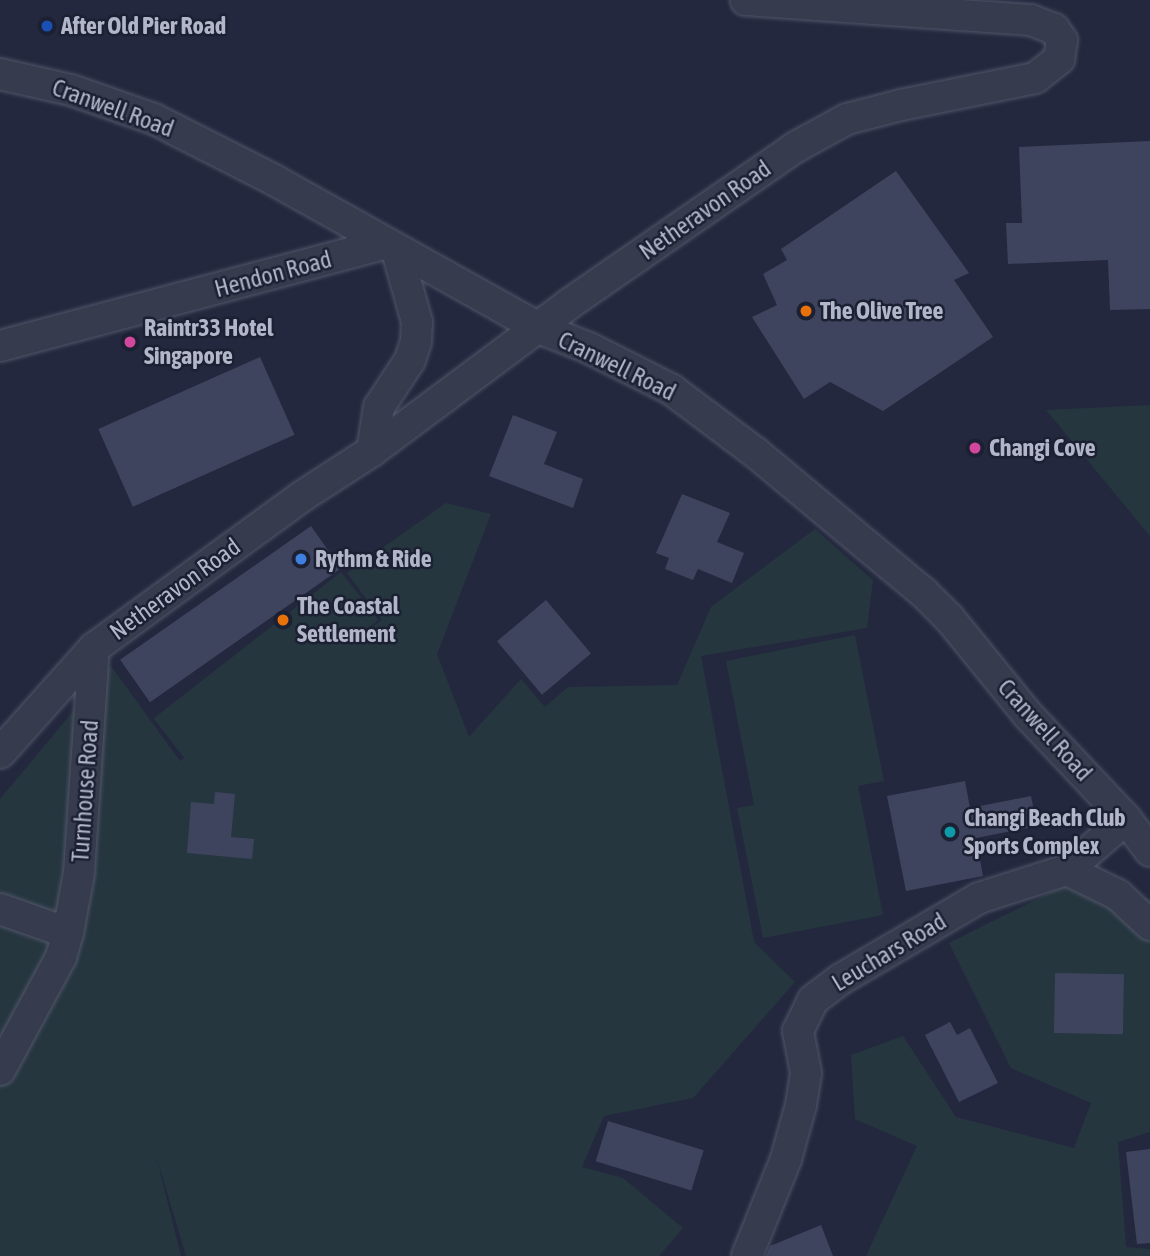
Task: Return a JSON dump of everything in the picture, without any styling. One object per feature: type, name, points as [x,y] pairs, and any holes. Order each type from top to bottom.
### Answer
[{"type":"street","name":"Netheravon Road","points":[[0,753],[94,648],[292,503],[372,451],[538,328],[794,148],[847,119],[901,104],[1035,78],[1059,59],[1062,40],[1054,29],[1031,20],[746,0]]},
{"type":"street","name":"Cranwell Road","points":[[0,74],[71,90],[154,119],[274,180],[390,248],[538,328],[589,348],[672,390],[756,453],[913,584],[950,620],[1028,715],[1126,819],[1150,851]]},
{"type":"street","name":"Hendon Road","points":[[0,346],[390,248]]},
{"type":"street","points":[[372,451],[379,407],[410,360],[416,341],[417,322],[390,248]]},
{"type":"street","name":"Turnhouse Road","points":[[0,1070],[61,957],[68,933],[79,873],[94,648]]},
{"type":"street","name":"Leuchars Road","points":[[747,1256],[786,1159],[801,1105],[806,1073],[798,1031],[813,1000],[841,979],[979,898],[1067,870],[1126,819]]},
{"type":"street","points":[[1067,870],[1118,895],[1150,925]]},
{"type":"street","points":[[0,909],[68,933]]},
{"type":"shaded area","points":[[1150,405],[1150,536],[1046,410]]},
{"type":"shaded area","points":[[446,503],[491,514],[437,654],[469,737],[521,679],[545,707],[568,687],[677,685],[711,607],[815,529],[873,580],[867,628],[701,656],[754,942],[795,982],[693,1098],[604,1116],[582,1167],[623,1178],[683,1228],[659,1256],[186,1256],[157,1159],[181,1256],[0,1256],[0,799],[111,666],[180,761],[382,620],[347,573]]},
{"type":"shaded area","points":[[341,572],[379,620],[191,767],[153,719]]},
{"type":"shaded area","points":[[855,635],[884,781],[858,786],[883,915],[763,938],[737,808],[754,805],[726,661]]},
{"type":"shaded area","points":[[1067,884],[1150,899],[1150,1132],[1118,1142],[1126,1247],[1150,1249],[1150,1256],[866,1256],[917,1146],[855,1119],[851,1055],[903,1036],[956,1117],[1074,1148],[1091,1103],[1011,1068],[949,943]]},
{"type":"building","points":[[1150,141],[1150,309],[1110,310],[1108,260],[1008,264],[1006,223],[1022,223],[1019,147]]},
{"type":"building","points":[[896,171],[969,273],[954,280],[993,337],[883,411],[830,382],[804,399],[752,317],[777,305],[763,274],[787,260],[781,249]]},
{"type":"building","points":[[260,357],[295,435],[133,507],[98,429]]},
{"type":"building","points":[[513,415],[557,432],[544,464],[583,479],[573,508],[489,476]]},
{"type":"building","points":[[682,494],[730,513],[717,542],[744,553],[732,583],[698,569],[693,580],[665,569],[669,558],[656,553]]},
{"type":"building","points":[[311,526],[341,569],[150,702],[120,660]]},
{"type":"building","points":[[546,600],[591,654],[542,695],[497,641]]},
{"type":"building","name":"Changi Beach Club Sports Complex","points":[[965,781],[970,808],[1031,796],[1037,826],[976,838],[983,876],[906,891],[887,796]]},
{"type":"building","points":[[215,792],[235,794],[231,837],[254,839],[252,859],[187,853],[191,802],[214,804]]},
{"type":"building","points":[[1055,973],[1124,974],[1123,1034],[1054,1033]]},
{"type":"building","points":[[950,1022],[957,1035],[970,1028],[998,1083],[959,1102],[925,1035]]},
{"type":"building","points":[[608,1121],[704,1150],[691,1190],[596,1161]]},
{"type":"building","points":[[1150,1149],[1150,1243],[1137,1244],[1126,1152]]},
{"type":"building","points":[[821,1225],[833,1256],[766,1256],[770,1246]]},
{"type":"place","name":"After Old Pier Road","points":[[47,26]]},
{"type":"place","name":"The Olive Tree","points":[[806,311]]},
{"type":"place","name":"Raintr33 Hotel Singapore","points":[[130,342]]},
{"type":"place","name":"Changi Cove","points":[[975,448]]},
{"type":"place","name":"Rythm & Ride","points":[[301,559]]},
{"type":"place","name":"The Coastal Settlement","points":[[283,620]]},
{"type":"place","name":"Changi Beach Club Sports Complex","points":[[950,832]]}]
